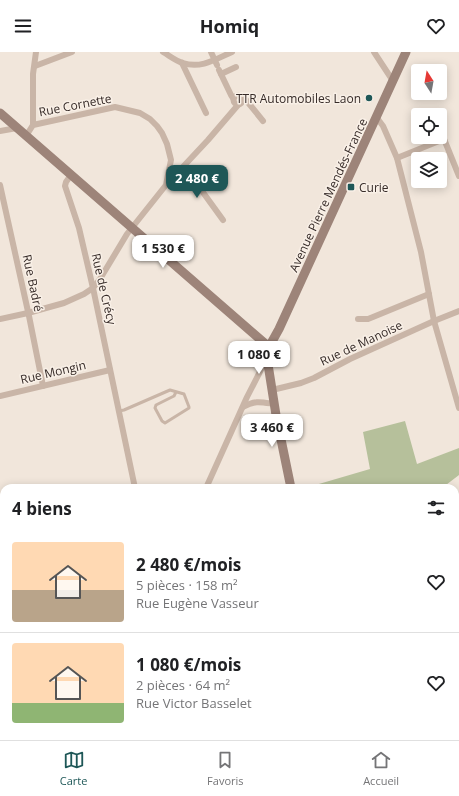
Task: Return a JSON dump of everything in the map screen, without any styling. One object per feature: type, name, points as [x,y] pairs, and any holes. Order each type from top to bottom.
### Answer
[{"type":"main road","name":"Avenue Pierre Mendés-France","points":[[290,484],[274,404],[267,358],[269,347],[279,329],[406,52]]},
{"type":"main road","points":[[0,113],[269,347]]},
{"type":"street","points":[[33,124],[33,74],[36,52]]},
{"type":"street","points":[[34,66],[72,52]]},
{"type":"street","points":[[163,52],[182,63],[198,65],[206,64],[218,67],[236,67]]},
{"type":"street","points":[[211,52],[234,102],[246,100],[264,121]]},
{"type":"street","points":[[218,67],[232,52]]},
{"type":"street","points":[[374,52],[393,81]]},
{"type":"street","points":[[182,63],[206,113]]},
{"type":"street","points":[[166,185],[208,140],[240,102]]},
{"type":"street","name":"Rue Cornette","points":[[26,136],[33,124],[114,107],[140,113],[150,119],[162,133],[167,144],[171,160],[166,185],[131,228],[94,288]]},
{"type":"street","points":[[376,118],[383,126],[397,158],[421,252],[434,321],[459,407]]},
{"type":"street","points":[[0,132],[17,128]]},
{"type":"street","points":[[397,158],[432,144]]},
{"type":"street","points":[[446,144],[459,176]]},
{"type":"street","points":[[171,160],[202,191],[223,220]]},
{"type":"street","name":"Rue de Crécy","points":[[71,175],[65,186],[79,228],[94,288],[134,484]]},
{"type":"street","name":"Rue Badré","points":[[0,185],[43,386]]},
{"type":"street","points":[[0,319],[64,303],[94,288]]},
{"type":"street","points":[[358,319],[368,319],[429,294]]},
{"type":"street","name":"Rue de Manoise","points":[[272,390],[314,378],[350,359],[459,311]]},
{"type":"street","points":[[208,484],[267,358]]},
{"type":"street","name":"Rue Mongin","points":[[0,396],[110,370]]},
{"type":"street","points":[[243,407],[254,402],[274,404]]},
{"type":"lane","points":[[119,412],[170,390],[184,394],[189,408],[165,423],[162,421],[155,408],[156,405],[174,396],[176,392]]},
{"type":"green space","points":[[405,421],[417,464],[459,448],[459,475],[447,484],[319,484],[370,469],[363,432]]},
{"type":"place","name":"TTR Automobiles Laon","points":[[369,98]]},
{"type":"place","name":"Curie","points":[[351,187]]}]
